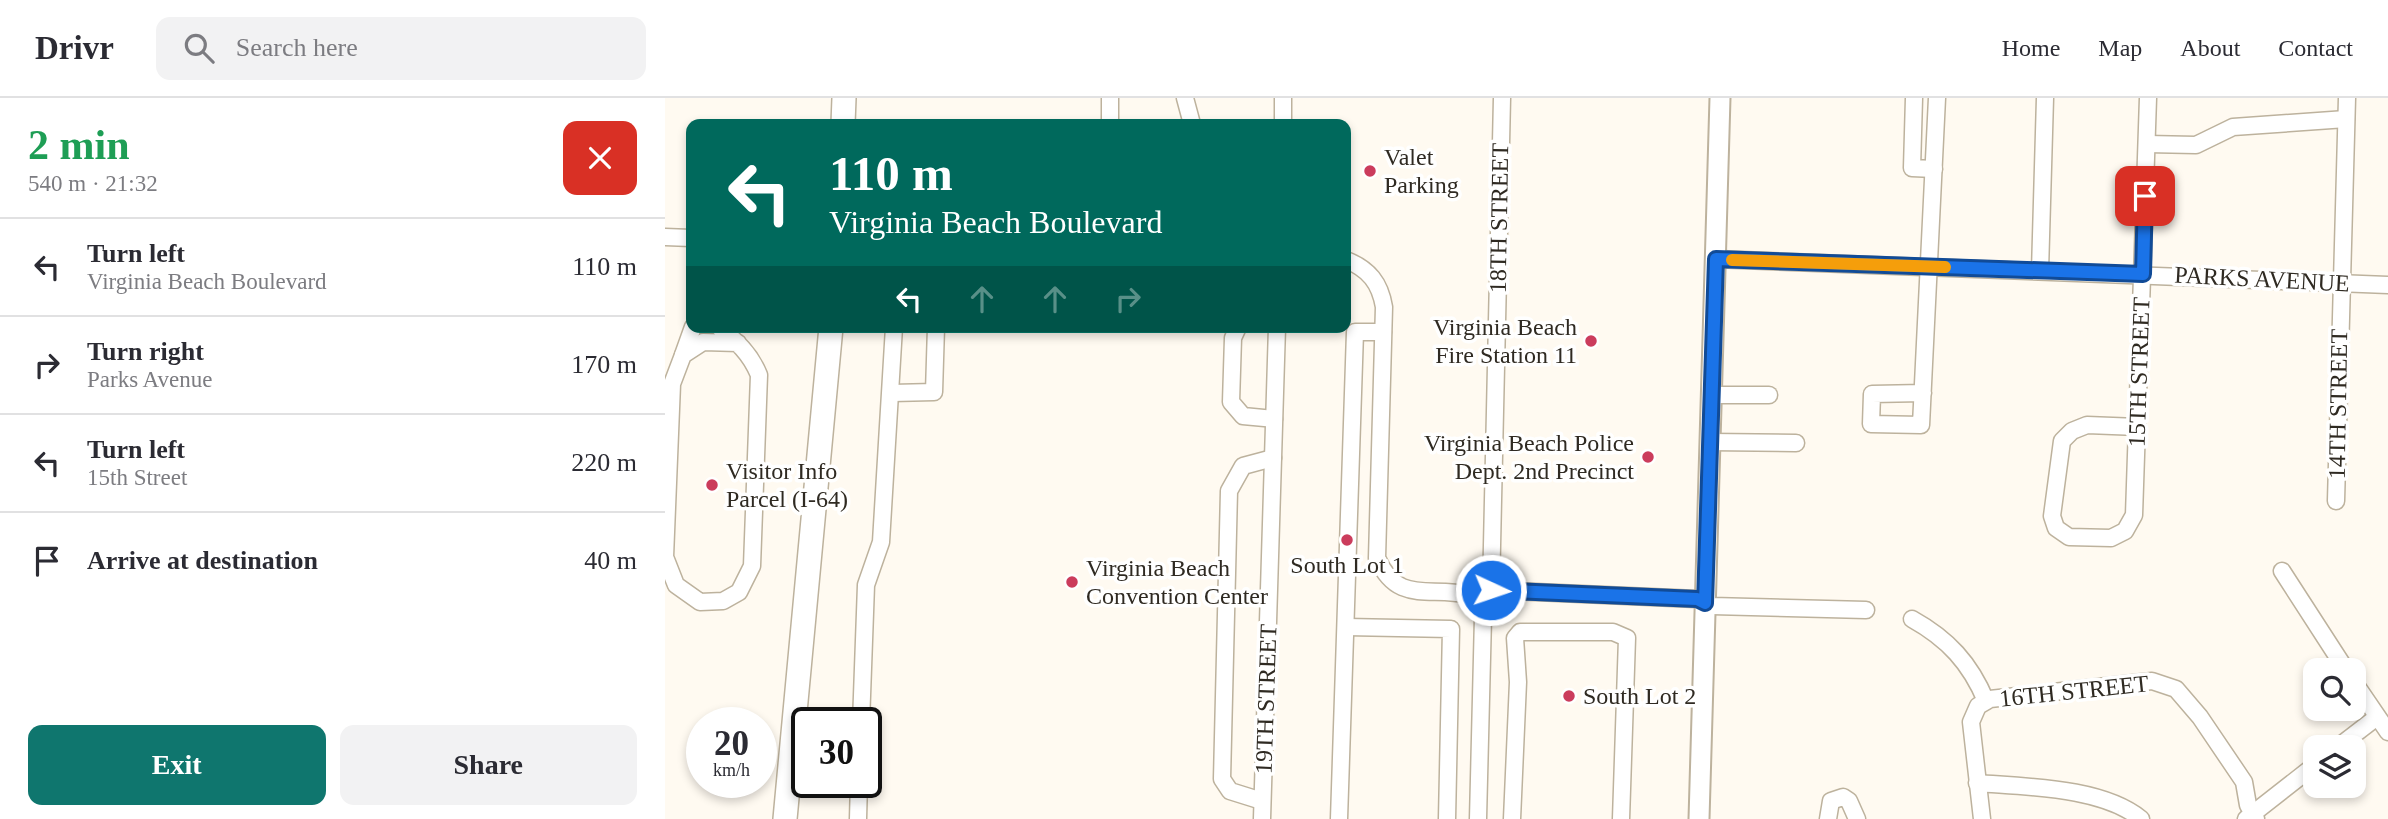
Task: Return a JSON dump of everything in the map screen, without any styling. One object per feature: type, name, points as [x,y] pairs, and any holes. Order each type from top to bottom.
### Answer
[{"type":"highway","points":[[843,119],[844,98]]},
{"type":"highway","points":[[785,819],[830,333]]},
{"type":"main road","points":[[1699,819],[1720,98]]},
{"type":"street","points":[[1110,98],[1110,119]]},
{"type":"street","points":[[1185,98],[1191,119]]},
{"type":"street","points":[[1283,98],[1283,119]]},
{"type":"street","name":"18TH STREET","points":[[1502,98],[1491,590],[1697,599],[1705,603]]},
{"type":"street","points":[[1914,98],[1912,169],[1934,169]]},
{"type":"street","points":[[1923,393],[1872,394],[1871,424],[1921,425],[1923,393],[1930,267],[1937,98]]},
{"type":"street","points":[[2040,271],[2045,98]]},
{"type":"street","name":"15TH STREET","points":[[2138,427],[2087,425],[2072,430],[2062,441],[2052,516],[2056,528],[2069,537],[2111,538],[2125,531],[2134,515],[2138,427],[2148,98]]},
{"type":"street","name":"14TH STREET","points":[[2336,500],[2347,98]]},
{"type":"street","points":[[2147,144],[2196,145],[2233,127],[2346,119]]},
{"type":"street","points":[[665,237],[686,238]]},
{"type":"street","name":"PARKS AVENUE","points":[[1716,259],[2388,285]]},
{"type":"street","points":[[1351,263],[1374,278],[1381,290],[1384,332],[1377,558],[1394,584],[1405,589],[1469,595],[1480,609],[1483,660],[1478,819]]},
{"type":"street","points":[[1339,819],[1355,332],[1384,332]]},
{"type":"street","points":[[691,333],[672,384],[665,557],[676,585],[700,602],[723,601],[739,592],[752,566],[759,375],[751,356],[726,333]]},
{"type":"street","points":[[862,707],[866,585],[881,542],[894,333]]},
{"type":"street","points":[[892,393],[934,392],[936,333]]},
{"type":"street","points":[[1235,333],[1230,402],[1243,416],[1274,419]]},
{"type":"street","name":"19TH STREET","points":[[1262,819],[1277,333]]},
{"type":"street","points":[[683,355],[703,342],[718,340],[737,343]]},
{"type":"street","points":[[1711,395],[1769,395]]},
{"type":"street","points":[[1709,443],[1796,443]]},
{"type":"street","points":[[1262,801],[1230,791],[1222,779],[1229,491],[1243,466],[1273,458]]},
{"type":"street","points":[[2281,571],[2338,658]]},
{"type":"street","points":[[1705,603],[1866,610]]},
{"type":"street","points":[[1912,619],[1946,640],[1960,655],[1986,701]]},
{"type":"street","points":[[1346,627],[1451,629],[1447,819]]},
{"type":"street","points":[[1513,819],[1517,681],[1515,638],[1520,632],[1613,632],[1626,638],[1621,819]]},
{"type":"street","name":"16TH STREET","points":[[1982,819],[1971,722],[1978,706],[1986,701],[2151,681],[2167,683],[2176,688],[2200,716],[2244,782],[2251,817]]},
{"type":"street","points":[[2366,701],[2388,732]]},
{"type":"street","points":[[2355,735],[2377,718]]},
{"type":"street","points":[[2251,817],[2303,775]]},
{"type":"street","points":[[1977,783],[2076,794],[2118,804],[2141,819]]},
{"type":"street","points":[[1828,819],[1831,801],[1843,797],[1849,801],[1857,819]]},
{"type":"street","points":[[858,819],[859,798]]},
{"type":"slow traffic","points":[[1732,260],[1945,267]]},
{"type":"place","name":"Valet Parking","points":[[1370,171]]},
{"type":"place","name":"Virginia Beach Fire Station 11","points":[[1591,341]]},
{"type":"place","name":"Virginia Beach Police Dept. 2nd Precinct","points":[[1648,457]]},
{"type":"place","name":"Visitor Info Parcel (I-64)","points":[[712,485]]},
{"type":"place","name":"South Lot 1","points":[[1347,540]]},
{"type":"place","name":"Virginia Beach Convention Center","points":[[1072,582]]},
{"type":"place","name":"South Lot 2","points":[[1569,696]]},
{"type":"route","points":[[1491,590],[1697,599],[1705,603],[1716,259],[2143,274],[2145,196]]}]
